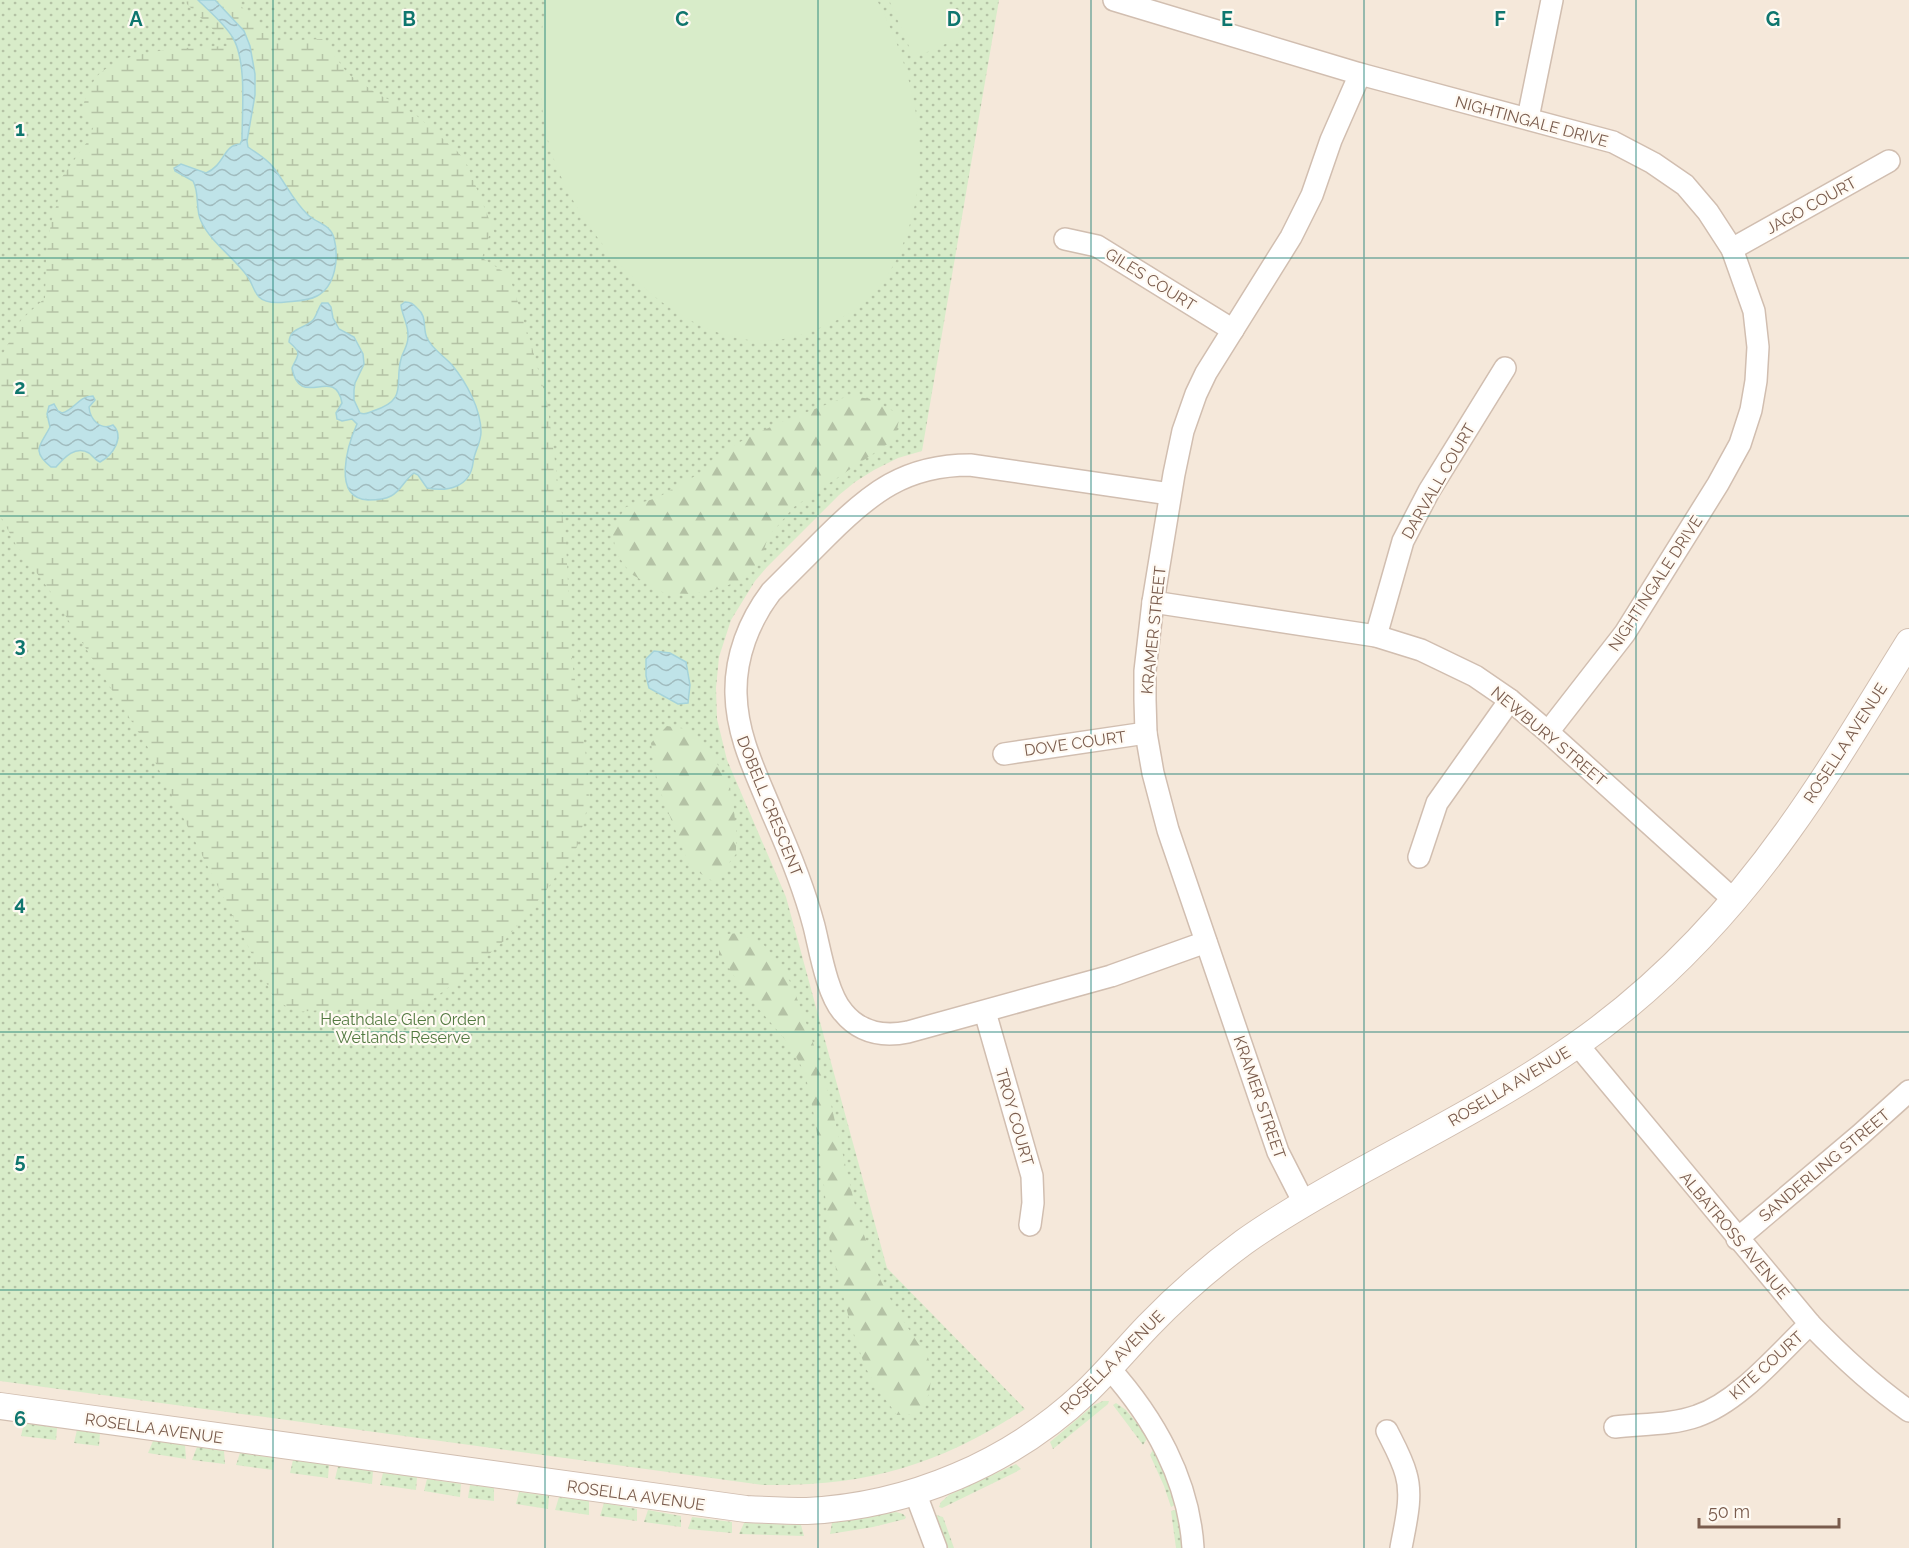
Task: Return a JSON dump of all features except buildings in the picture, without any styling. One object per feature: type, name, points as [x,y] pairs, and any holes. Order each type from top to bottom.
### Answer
[{"type":"street","name":"NIGHTINGALE DRIVE","points":[[1114,0],[1351,71],[1613,142],[1653,163],[1685,185],[1708,212],[1732,249],[1754,311],[1758,347],[1751,410],[1740,444],[1718,484],[1625,633],[1548,732]]},
{"type":"street","points":[[1528,118],[1552,0]]},
{"type":"street","name":"KRAMER STREET","points":[[1304,1203],[1278,1152],[1160,802],[1146,733],[1145,670],[1170,494],[1183,431],[1206,373],[1291,237],[1301,217],[1318,178],[1351,71]]},
{"type":"street","name":"JAGO COURT","points":[[1732,249],[1889,161]]},
{"type":"street","name":"GILES COURT","points":[[1065,239],[1097,246],[1233,330]]},
{"type":"street","name":"DARVALL COURT","points":[[1376,636],[1403,541],[1429,491],[1505,368]]},
{"type":"street","name":"DOBELL CRESCENT","points":[[1170,494],[986,466],[954,465],[922,471],[888,484],[853,510],[771,592],[754,618],[746,637],[740,656],[736,691],[742,739],[797,872],[831,989],[841,1011],[861,1028],[883,1035],[908,1032],[1111,975],[1206,942]]},
{"type":"street","name":"NEWBURY STREET","points":[[1153,602],[1376,636],[1421,650],[1475,676],[1510,700],[1548,732],[1734,900]]},
{"type":"street","name":"ROSELLA AVENUE","points":[[0,1406],[746,1509],[786,1511],[832,1509],[866,1504],[915,1492],[952,1479],[1028,1439],[1068,1408],[1104,1374],[1155,1319],[1189,1287],[1242,1244],[1304,1203],[1488,1101],[1532,1074],[1577,1044],[1628,1005],[1660,976],[1734,900],[1788,831],[1909,642]]},
{"type":"street","points":[[1419,857],[1437,802],[1510,700]]},
{"type":"street","name":"DOVE COURT","points":[[1004,754],[1146,733]]},
{"type":"street","name":"TROY COURT","points":[[984,1012],[1032,1176],[1033,1203],[1030,1225]]},
{"type":"street","name":"ALBATROSS AVENUE","points":[[1577,1044],[1810,1324],[1845,1360],[1888,1397],[1909,1411]]},
{"type":"street","name":"SANDERLING STREET","points":[[1737,1239],[1909,1091]]},
{"type":"street","name":"KITE COURT","points":[[1616,1427],[1681,1420],[1697,1417],[1712,1410],[1745,1386],[1810,1324]]},
{"type":"street","points":[[1104,1374],[1127,1388],[1168,1455],[1189,1509],[1193,1548]]},
{"type":"street","points":[[1388,1431],[1404,1467],[1409,1489],[1401,1548]]},
{"type":"street","points":[[915,1492],[936,1548]]},
{"type":"shaded area","points":[[0,0],[1909,0],[1909,1548],[0,1548]]},
{"type":"green space","name":"Heathdale Glen Orden Wetlands Reserve","points":[[0,0],[999,0],[922,451],[898,458],[855,482],[767,567],[755,581],[731,620],[719,657],[716,688],[717,719],[727,760],[786,897],[887,1268],[1025,1409],[963,1445],[900,1469],[835,1482],[763,1485],[0,1381]]},
{"type":"green space","points":[[183,0],[235,0],[275,41],[322,39],[348,74],[417,116],[458,152],[466,162],[495,234],[489,236],[482,258],[509,275],[547,402],[566,543],[572,662],[588,773],[589,801],[577,847],[542,896],[506,939],[469,972],[433,999],[396,1019],[385,1020],[346,1008],[297,1012],[275,1000],[147,746],[50,591],[16,545],[0,515],[0,359],[21,320],[45,298],[46,260],[51,223],[62,177],[87,142],[94,126],[80,114],[90,87],[107,68],[122,60],[179,48],[232,46]]},
{"type":"green space","points":[[548,0],[877,0],[891,29],[911,89],[920,151],[913,213],[903,244],[884,280],[867,300],[845,316],[806,333],[788,338],[759,341],[724,335],[690,320],[658,299],[628,272],[601,242],[579,210],[561,177],[549,144],[545,128],[540,72],[542,33]]},
{"type":"green space","points":[[889,0],[945,0],[961,37],[914,58]]},
{"type":"green space","points":[[848,396],[872,399],[900,415],[895,439],[794,507],[768,537],[761,559],[745,578],[719,589],[691,594],[664,593],[631,574],[616,553],[612,528],[626,507],[657,498],[700,473],[717,455],[747,438]]},
{"type":"green space","points":[[667,726],[686,729],[711,751],[732,794],[736,854],[714,882],[690,867],[663,799],[655,772],[651,743]]},
{"type":"green space","points":[[738,933],[763,944],[778,962],[792,985],[828,1092],[858,1218],[879,1277],[894,1306],[930,1362],[929,1394],[918,1414],[897,1415],[865,1367],[850,1322],[830,1245],[823,1175],[805,1073],[789,1044],[752,1001],[719,955],[719,935]]},
{"type":"green space","points":[[1109,1401],[1053,1449],[1050,1442],[1094,1405]]},
{"type":"green space","points":[[1116,1403],[1126,1410],[1148,1437],[1143,1445],[1113,1405]]},
{"type":"green space","points":[[24,1423],[57,1428],[56,1440],[21,1436]]},
{"type":"green space","points":[[77,1430],[100,1433],[99,1446],[74,1443]]},
{"type":"green space","points":[[153,1441],[185,1445],[186,1459],[148,1453]]},
{"type":"green space","points":[[197,1447],[224,1451],[225,1464],[192,1460]]},
{"type":"green space","points":[[1154,1448],[1177,1504],[1171,1507],[1150,1455]]},
{"type":"green space","points":[[240,1453],[274,1458],[273,1470],[236,1465]]},
{"type":"green space","points":[[293,1460],[329,1465],[328,1478],[290,1473]]},
{"type":"green space","points":[[1016,1464],[1021,1469],[942,1508],[939,1507],[949,1495]]},
{"type":"green space","points":[[338,1466],[373,1471],[372,1484],[335,1479]]},
{"type":"green space","points":[[383,1473],[417,1477],[416,1490],[380,1485]]},
{"type":"green space","points":[[427,1479],[461,1484],[460,1497],[424,1491]]},
{"type":"green space","points":[[470,1485],[494,1488],[494,1501],[468,1498]]},
{"type":"green space","points":[[519,1492],[549,1496],[548,1509],[516,1504]]},
{"type":"green space","points":[[559,1497],[589,1501],[589,1515],[555,1510]]},
{"type":"green space","points":[[604,1503],[637,1509],[637,1521],[600,1516]]},
{"type":"green space","points":[[1178,1509],[1183,1548],[1176,1548],[1171,1511]]},
{"type":"green space","points":[[648,1510],[681,1516],[681,1527],[644,1522]]},
{"type":"green space","points":[[896,1512],[903,1514],[905,1519],[830,1534],[832,1523]]},
{"type":"green space","points":[[936,1515],[943,1517],[954,1548],[945,1548]]},
{"type":"green space","points":[[692,1517],[732,1522],[732,1533],[688,1529]]},
{"type":"green space","points":[[744,1523],[801,1525],[804,1536],[739,1534]]},
{"type":"water","points":[[198,0],[215,0],[244,31],[250,46],[255,74],[255,95],[248,147],[270,164],[303,210],[327,227],[334,238],[336,262],[332,278],[323,291],[313,298],[279,302],[259,297],[248,277],[205,229],[198,212],[193,181],[175,171],[174,168],[181,164],[206,173],[217,165],[230,148],[240,144],[242,140],[243,88],[237,48],[226,28]]},
{"type":"water","points":[[409,302],[420,311],[429,342],[452,365],[462,379],[476,405],[481,436],[471,471],[463,483],[443,489],[427,488],[414,473],[391,496],[368,500],[357,497],[349,490],[346,480],[347,456],[357,424],[352,419],[342,421],[337,419],[336,413],[342,403],[338,392],[332,387],[309,388],[302,386],[296,380],[292,368],[298,352],[289,342],[295,331],[313,320],[322,303],[328,303],[339,329],[354,337],[363,354],[364,364],[355,383],[354,400],[360,413],[364,414],[384,407],[396,396],[399,368],[408,340],[401,305]]},
{"type":"water","points":[[93,396],[95,400],[89,407],[91,416],[100,425],[113,425],[118,435],[116,445],[100,462],[89,453],[79,451],[66,457],[56,467],[51,467],[39,452],[39,447],[50,427],[47,414],[49,406],[54,404],[62,413],[71,409],[80,400]]},
{"type":"water","points":[[654,651],[670,653],[686,662],[690,685],[688,703],[678,704],[649,688],[646,659]]}]
